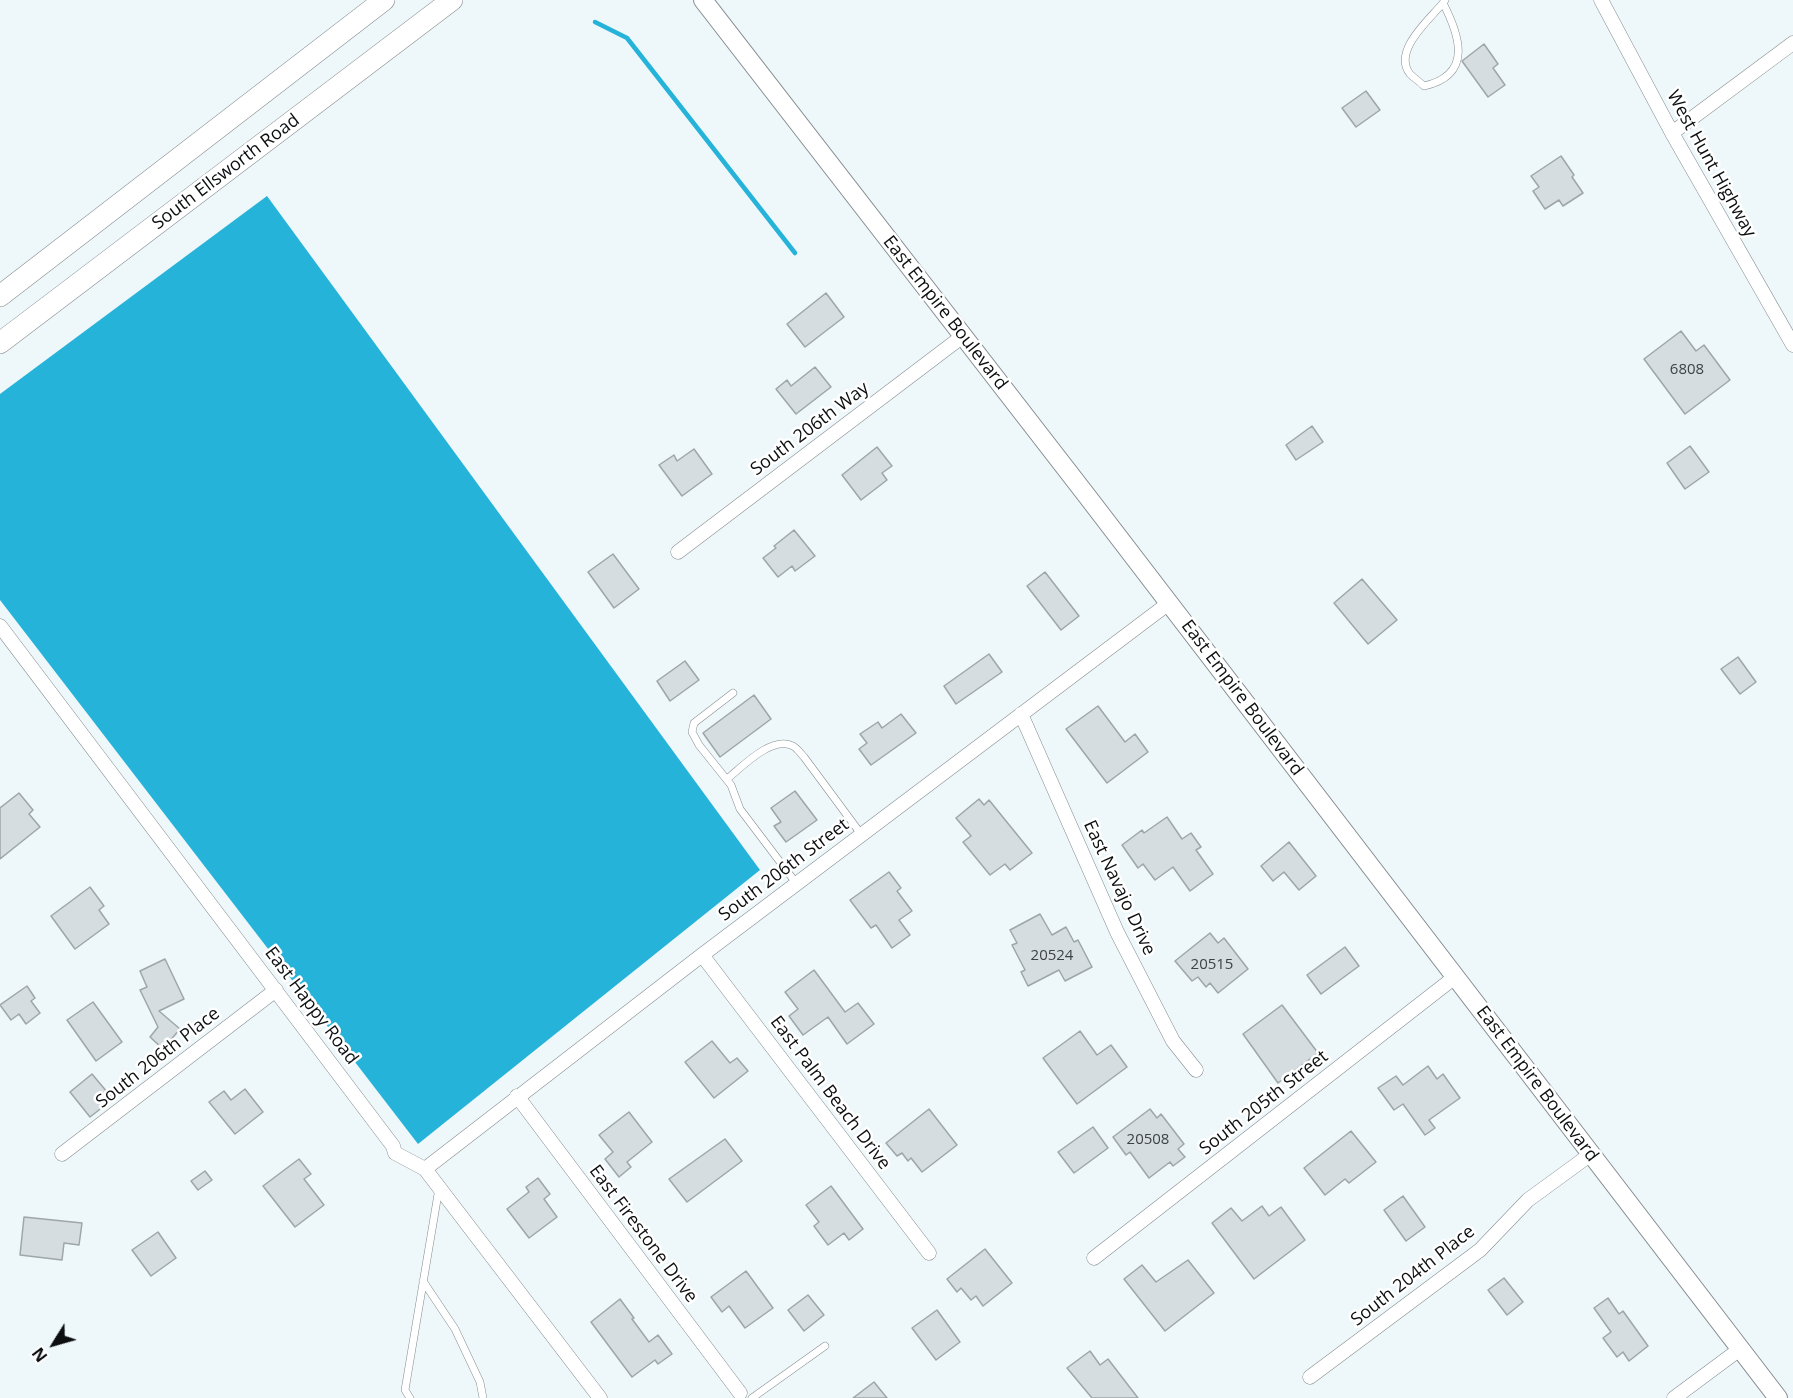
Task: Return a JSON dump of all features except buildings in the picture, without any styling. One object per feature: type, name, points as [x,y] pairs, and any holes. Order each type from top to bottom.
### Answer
[{"type":"main road","points":[[0,296],[384,0]]},
{"type":"main road","name":"South Ellsworth Road","points":[[0,343],[452,0]]},
{"type":"main road","name":"East Empire Boulevard","points":[[703,0],[1778,1398]]},
{"type":"street","name":"West Hunt Highway","points":[[1601,0],[1672,133],[1793,345]]},
{"type":"street","points":[[1672,133],[1793,43]]},
{"type":"street","name":"South 206th Way","points":[[678,552],[963,336]]},
{"type":"street","name":"South 206th Street","points":[[425,1169],[796,883],[1168,603]]},
{"type":"street","name":"East Happy Road","points":[[0,626],[393,1146],[395,1153],[425,1169],[600,1398]]},
{"type":"street","name":"East Navajo Drive","points":[[1021,714],[1117,932],[1173,1041],[1196,1070]]},
{"type":"street","name":"East Palm Beach Drive","points":[[702,955],[929,1253]]},
{"type":"street","name":"South 205th Street","points":[[1094,1258],[1455,977]]},
{"type":"street","name":"South 206th Place","points":[[62,1154],[276,990]]},
{"type":"street","name":"East Firestone Drive","points":[[517,1096],[746,1396]]},
{"type":"street","name":"South 204th Place","points":[[1310,1377],[1480,1250],[1528,1200],[1591,1154]]},
{"type":"street","points":[[1674,1398],[1740,1349]]},
{"type":"lane","points":[[1444,2],[1458,37],[1458,57],[1451,72],[1440,82],[1424,86],[1409,73],[1404,58],[1406,48],[1444,2]]},
{"type":"lane","points":[[733,693],[694,723],[692,732],[699,745],[727,779],[735,792],[735,799],[740,808],[796,883]]},
{"type":"lane","points":[[727,779],[769,746],[782,744],[793,746],[804,757],[861,834]]},
{"type":"lane","points":[[410,1398],[405,1394],[439,1188]]},
{"type":"lane","points":[[423,1281],[455,1329],[480,1382],[483,1398]]},
{"type":"lane","points":[[746,1396],[825,1347]]},
{"type":"water","points":[[267,196],[760,870],[418,1144],[0,600],[0,394]]},
{"type":"waterway","points":[[595,22],[627,38],[795,253]]}]
